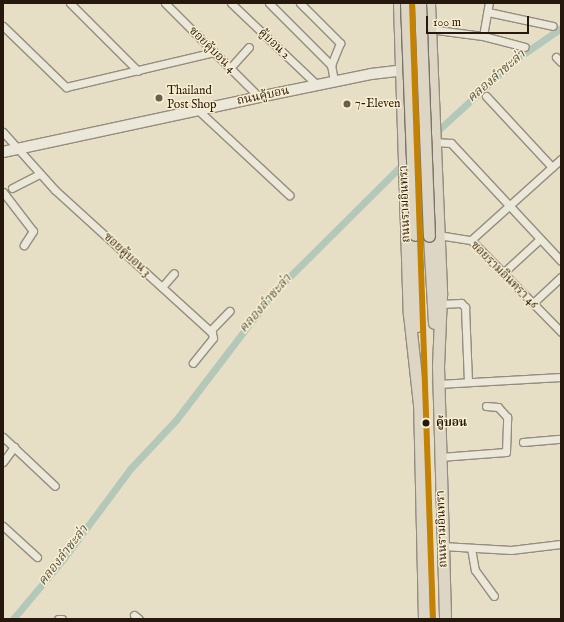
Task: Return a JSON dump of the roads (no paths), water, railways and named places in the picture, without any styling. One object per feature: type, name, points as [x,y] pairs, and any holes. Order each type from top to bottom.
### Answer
[{"type":"main road","name":"ถนนรามอินทรา","points":[[399,3],[409,314],[419,405]]},
{"type":"main road","name":"ถนนรามอินทรา","points":[[406,3],[415,235],[424,619]]},
{"type":"main road","name":"ถนนรามอินทรา","points":[[426,5],[431,67],[434,236],[440,304],[438,366]]},
{"type":"main road","name":"ถนนรามอินทรา","points":[[426,5],[445,619]]},
{"type":"main road","points":[[412,68],[416,64],[417,26],[426,5]]},
{"type":"main road","name":"ถนนคู้บอน","points":[[3,152],[259,96],[400,70],[431,67]]},
{"type":"main road","points":[[402,111],[407,105],[416,103],[432,116]]},
{"type":"street","points":[[70,3],[138,71]]},
{"type":"street","name":"ซอยคู้บอน 4","points":[[165,3],[259,96]]},
{"type":"street","name":"คู้บอน 2","points":[[231,3],[317,85]]},
{"type":"street","points":[[269,3],[331,65]]},
{"type":"street","points":[[300,3],[340,43],[331,65],[334,82]]},
{"type":"street","points":[[483,36],[489,3]]},
{"type":"street","points":[[488,12],[553,26]]},
{"type":"street","points":[[3,26],[66,87],[214,52]]},
{"type":"street","points":[[429,29],[483,36],[525,47]]},
{"type":"street","points":[[230,68],[249,47]]},
{"type":"street","points":[[486,96],[552,167]]},
{"type":"street","points":[[198,110],[289,195]]},
{"type":"street","name":"ซอยคู้บอน 3","points":[[3,132],[40,174],[210,331]]},
{"type":"street","points":[[433,140],[451,143],[561,261]]},
{"type":"street","points":[[471,240],[561,159]]},
{"type":"street","points":[[12,188],[40,174]]},
{"type":"street","points":[[3,192],[33,231],[24,245]]},
{"type":"street","name":"ซอยรามอินทรา 46","points":[[434,236],[471,240],[561,332]]},
{"type":"street","points":[[503,273],[540,239]]},
{"type":"street","points":[[162,287],[174,273]]},
{"type":"street","points":[[533,303],[561,277]]},
{"type":"street","points":[[440,304],[462,303],[465,306],[468,382]]},
{"type":"street","points":[[193,363],[213,338],[210,331],[229,311]]},
{"type":"street","points":[[438,384],[561,377]]},
{"type":"street","points":[[440,457],[506,452],[507,417],[498,407],[486,406]]},
{"type":"street","points":[[3,436],[55,486]]},
{"type":"street","points":[[523,442],[561,439]]},
{"type":"street","points":[[3,462],[14,447]]},
{"type":"street","points":[[3,526],[37,557]]},
{"type":"street","points":[[442,546],[511,550],[561,544]]},
{"type":"street","points":[[471,548],[475,570],[494,596]]},
{"type":"waterway","name":"คลองลำชะล่า","points":[[434,134],[516,59],[561,28]]},
{"type":"waterway","name":"คลองลำชะล่า","points":[[13,619],[64,558],[130,469],[176,420],[273,293],[426,141]]},
{"type":"place","name":"Thailand Post Shop","points":[[159,98]]},
{"type":"place","name":"7-Eleven","points":[[347,104]]},
{"type":"place","name":"คู้บอน","points":[[426,423]]}]
